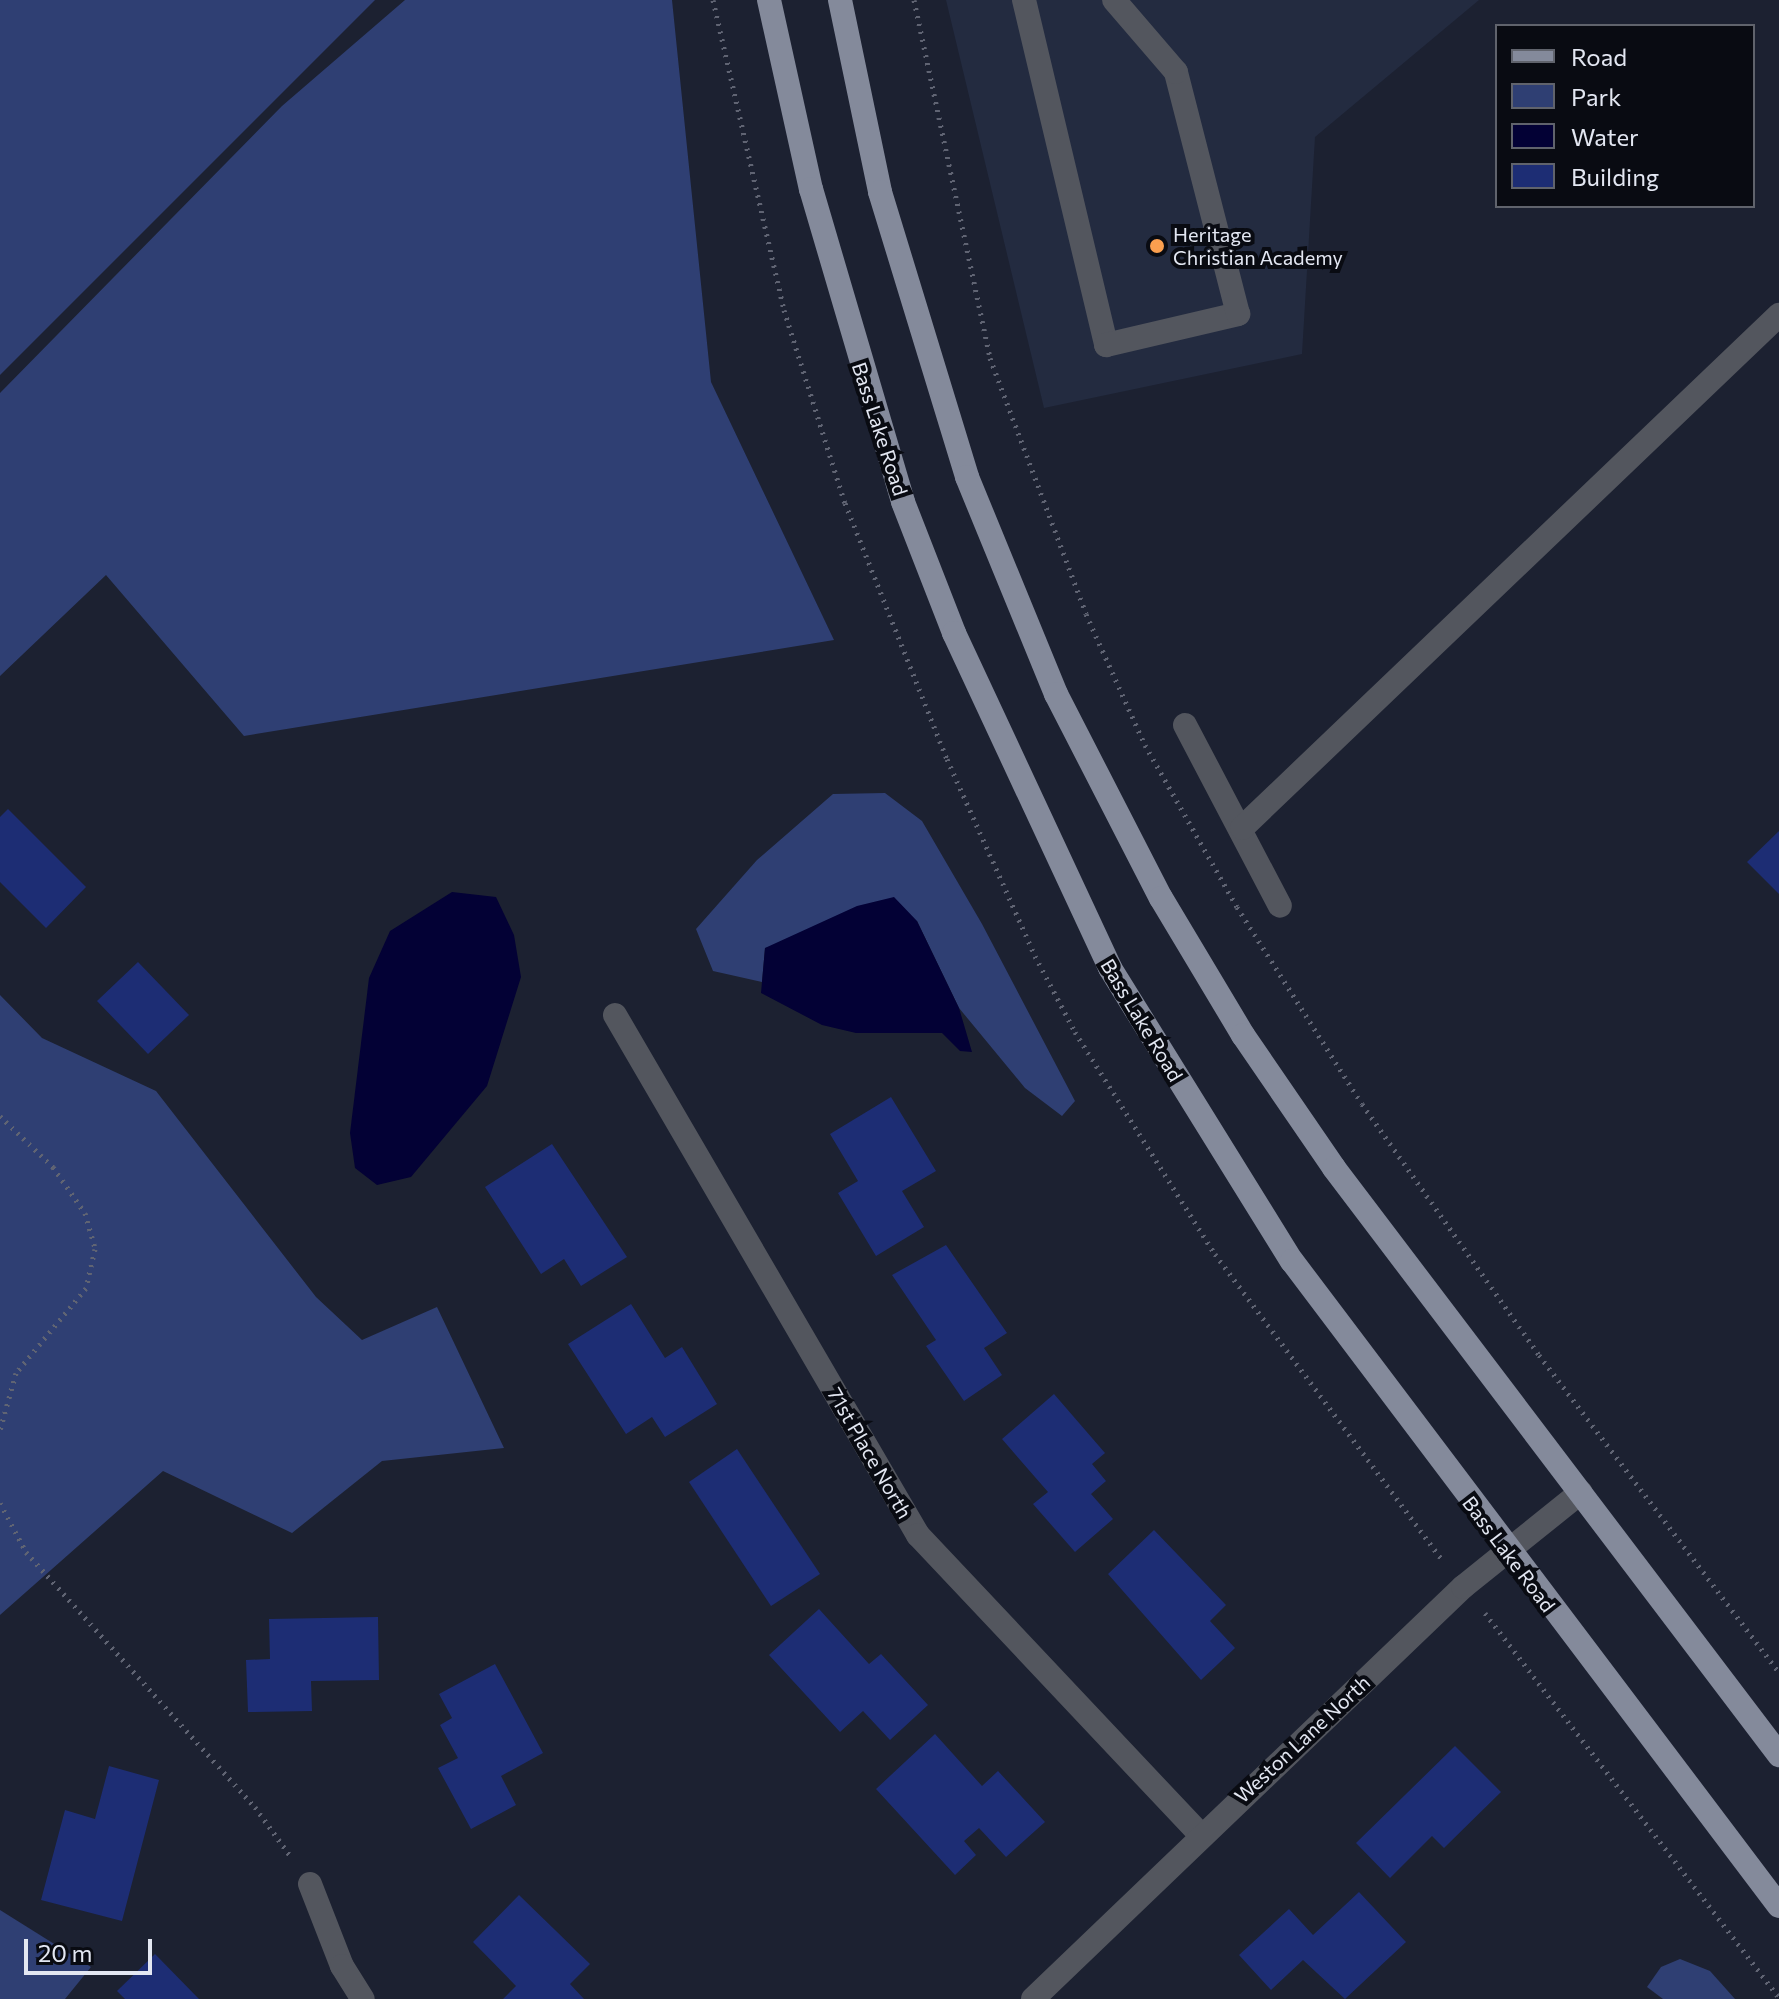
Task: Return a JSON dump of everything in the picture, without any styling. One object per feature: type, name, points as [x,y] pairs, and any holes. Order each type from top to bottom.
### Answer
[{"type":"main road","name":"Bass Lake Road","points":[[769,0],[815,205],[903,502],[954,633],[1064,876],[1123,992],[1239,1183],[1505,1549],[1779,1906]]},
{"type":"main road","points":[[840,0],[880,192],[926,357],[1009,590],[1105,793],[1268,1071],[1779,1755]]},
{"type":"street","points":[[1024,0],[1106,345],[1238,314],[1176,72],[1114,0]]},
{"type":"street","points":[[1242,828],[1779,315]]},
{"type":"street","points":[[1185,725],[1242,828],[1280,906]]},
{"type":"street","name":"71st Place North","points":[[615,1015],[918,1535],[1201,1835]]},
{"type":"street","name":"Weston Lane North","points":[[1033,1999],[1201,1835],[1505,1549],[1581,1492]]},
{"type":"street","points":[[310,1884],[342,1966],[363,1999]]},
{"type":"path","points":[[713,0],[780,297],[845,503],[947,759],[1035,956],[1075,1032],[1215,1254],[1435,1552]]},
{"type":"path","points":[[914,0],[990,358],[1086,614],[1145,745],[1237,907],[1362,1104],[1539,1355],[1779,1672]]},
{"type":"path","points":[[0,1116],[53,1167],[85,1213],[95,1249],[86,1288],[16,1373],[0,1430]]},
{"type":"path","points":[[0,1503],[26,1552],[255,1807],[310,1884]]},
{"type":"path","points":[[1495,1624],[1779,1998]]},
{"type":"shaded area","name":"Heritage Christian Academy","points":[[946,0],[1479,0],[1315,137],[1302,354],[1044,408]]},
{"type":"green space","points":[[0,0],[375,0],[0,375]]},
{"type":"green space","points":[[405,0],[672,0],[711,382],[834,640],[244,736],[106,575],[0,676],[0,393],[282,106]]},
{"type":"green space","points":[[885,793],[922,821],[982,924],[1075,1101],[1062,1116],[1025,1088],[959,1008],[917,921],[765,948],[762,982],[713,971],[696,929],[757,860],[833,794]]},
{"type":"green space","points":[[0,995],[42,1038],[156,1091],[316,1297],[362,1340],[437,1307],[504,1448],[382,1461],[292,1533],[163,1471],[0,1615]]},
{"type":"green space","points":[[0,1910],[91,1967],[65,1999],[0,1999]]},
{"type":"green space","points":[[1680,1959],[1710,1971],[1735,1999],[1663,1999],[1647,1987],[1661,1967]]},
{"type":"water","points":[[452,892],[496,897],[514,935],[521,977],[487,1086],[411,1177],[377,1185],[355,1168],[350,1133],[369,978],[390,931]]},
{"type":"water","points":[[894,897],[917,921],[959,1008],[972,1052],[960,1051],[942,1033],[856,1033],[822,1025],[761,993],[765,948],[857,906]]},
{"type":"building","points":[[8,809],[86,887],[46,928],[0,882],[0,817]]},
{"type":"building","points":[[1779,831],[1779,894],[1747,862]]},
{"type":"building","points":[[138,962],[189,1015],[148,1054],[97,1001]]},
{"type":"building","points":[[891,1097],[936,1171],[902,1191],[924,1227],[876,1256],[838,1193],[858,1181],[830,1134]]},
{"type":"building","points":[[552,1144],[627,1257],[581,1286],[564,1259],[541,1274],[485,1187]]},
{"type":"building","points":[[946,1245],[1007,1333],[984,1348],[1002,1375],[964,1401],[926,1346],[936,1340],[892,1275]]},
{"type":"building","points":[[631,1304],[665,1358],[682,1347],[717,1404],[665,1437],[652,1417],[626,1434],[568,1344]]},
{"type":"building","points":[[1054,1394],[1105,1453],[1092,1464],[1106,1481],[1091,1494],[1113,1519],[1075,1552],[1033,1504],[1048,1492],[1002,1439]]},
{"type":"building","points":[[737,1449],[820,1574],[771,1606],[689,1482]]},
{"type":"building","points":[[1154,1530],[1226,1605],[1210,1621],[1235,1648],[1201,1680],[1108,1574]]},
{"type":"building","points":[[819,1609],[869,1664],[881,1654],[928,1705],[890,1740],[863,1711],[840,1732],[769,1655]]},
{"type":"building","points":[[378,1617],[379,1680],[311,1681],[312,1711],[248,1712],[246,1660],[270,1659],[269,1619]]},
{"type":"building","points":[[495,1664],[543,1753],[501,1776],[516,1805],[471,1829],[438,1768],[458,1758],[440,1725],[452,1718],[439,1694]]},
{"type":"building","points":[[935,1734],[982,1786],[998,1771],[1045,1822],[1006,1857],[979,1828],[964,1841],[976,1855],[955,1875],[876,1789]]},
{"type":"building","points":[[1455,1746],[1501,1792],[1444,1848],[1432,1836],[1390,1878],[1356,1843]]},
{"type":"building","points":[[109,1766],[159,1780],[122,1921],[41,1900],[65,1810],[95,1819]]},
{"type":"building","points":[[1359,1892],[1406,1942],[1345,1999],[1303,1960],[1271,1990],[1239,1955],[1289,1909],[1313,1935]]},
{"type":"building","points":[[519,1895],[590,1964],[570,1984],[584,1999],[503,1999],[516,1986],[473,1942]]},
{"type":"building","points":[[155,1954],[199,1999],[125,1999],[117,1991]]},
{"type":"place","name":"Heritage Christian Academy","points":[[1157,246]]}]
